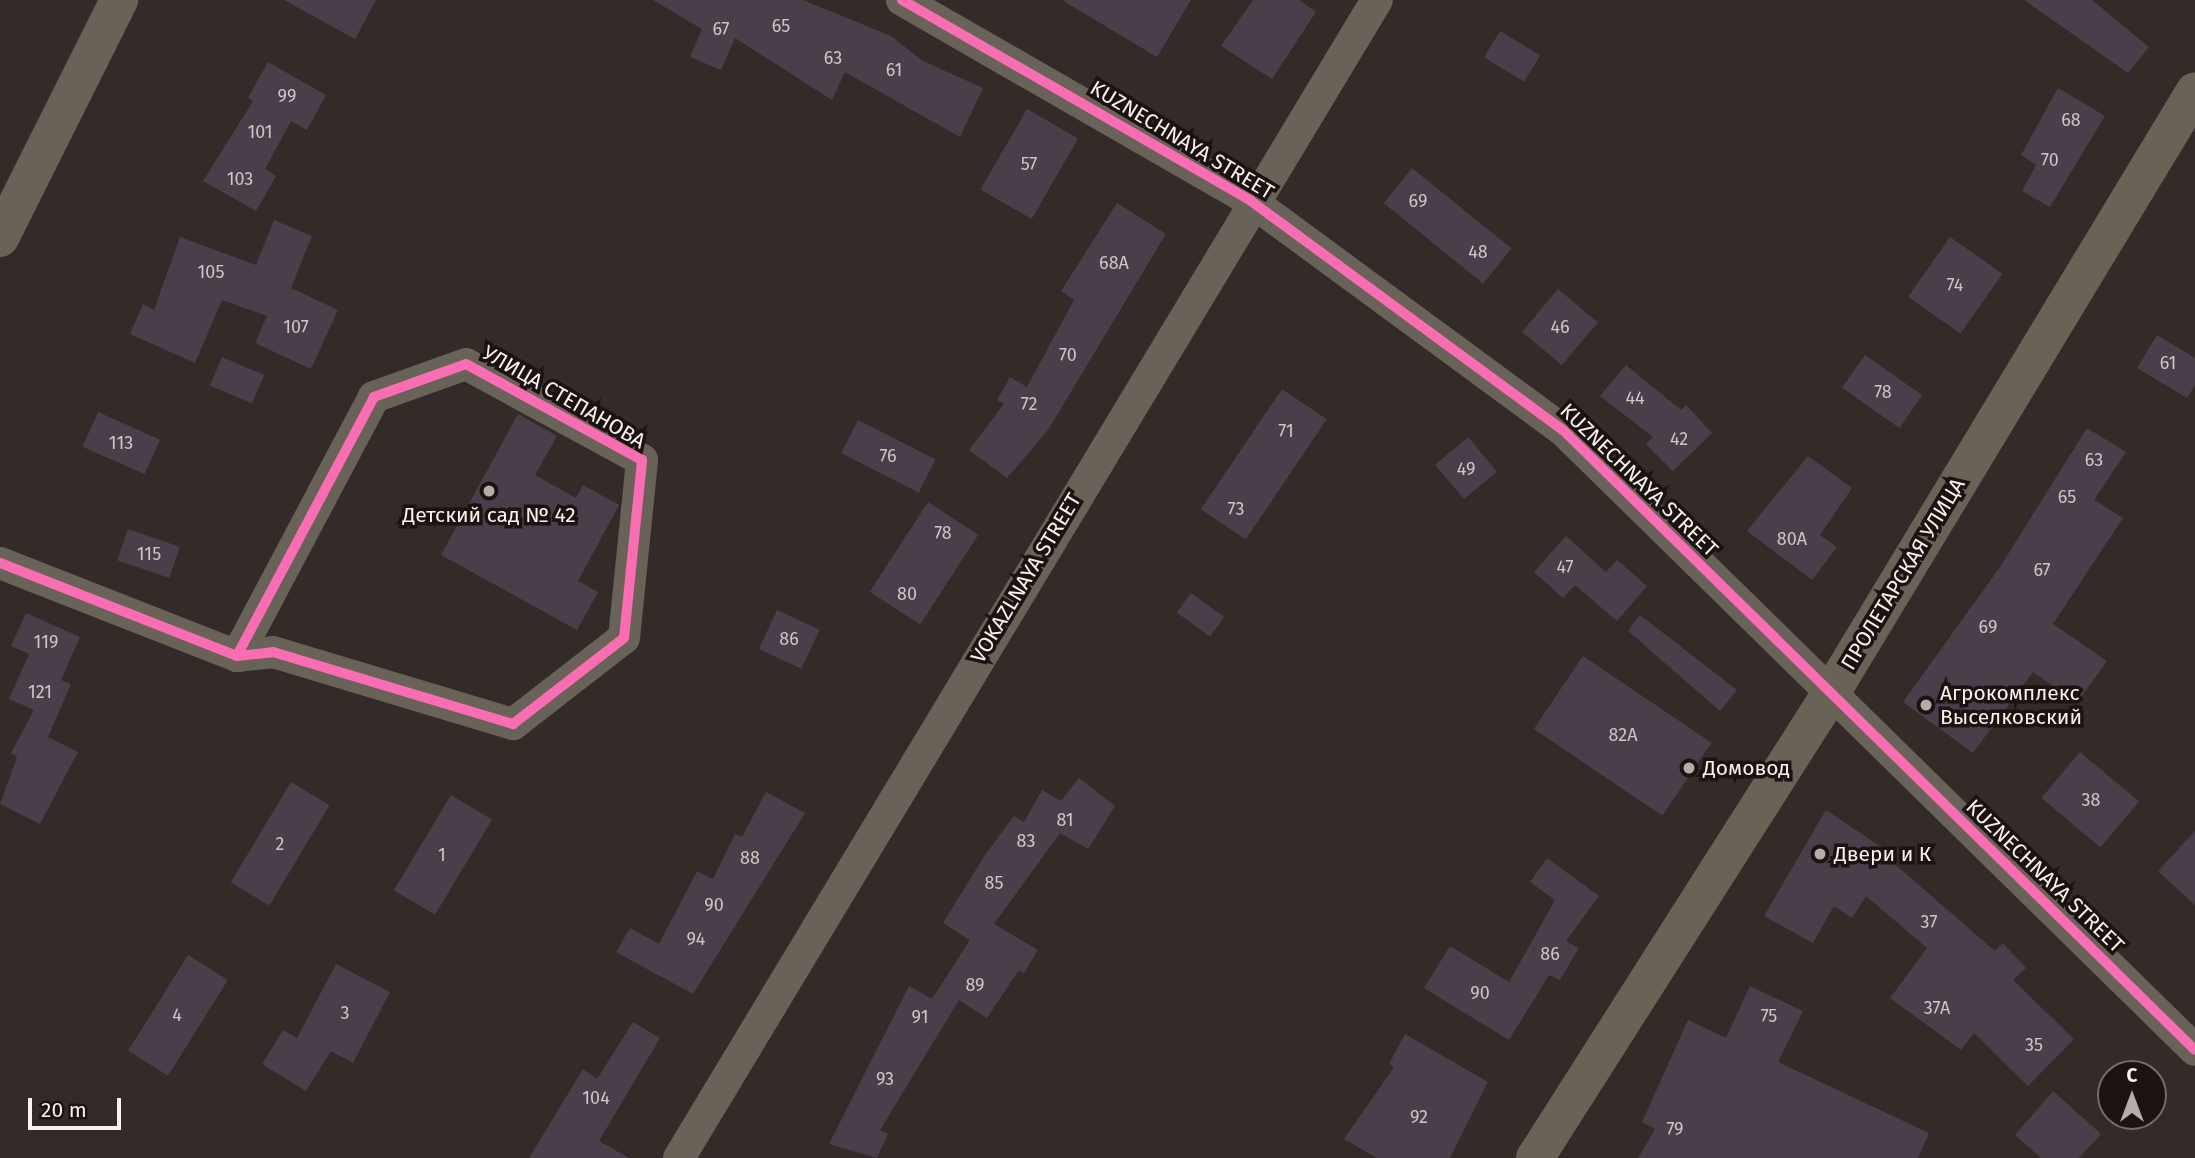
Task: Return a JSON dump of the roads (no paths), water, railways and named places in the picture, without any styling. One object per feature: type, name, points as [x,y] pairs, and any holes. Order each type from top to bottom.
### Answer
[{"type":"main road","name":"ПРОЛЕТАРСКАЯ УЛИЦА","points":[[1535,1158],[1831,693],[2195,90]]},
{"type":"street","points":[[0,238],[119,0]]},
{"type":"street","name":"KUZNECHNAYA STREET","points":[[902,0],[1251,201],[1563,430],[2195,1050]]},
{"type":"street","name":"VOKAZLNAYA STREET","points":[[679,1158],[1251,201],[1377,0]]},
{"type":"street","name":"УЛИЦА СТЕПАНОВА","points":[[0,563],[237,656],[273,652],[513,724],[624,638],[642,460],[466,363],[374,397],[237,656]]},
{"type":"place","name":"Детский сад № 42","points":[[489,491]]},
{"type":"place","name":"Агрокомплекс Выселковский","points":[[1926,705]]},
{"type":"place","name":"Домовод","points":[[1689,768]]},
{"type":"place","name":"Двери и К","points":[[1820,854]]}]
